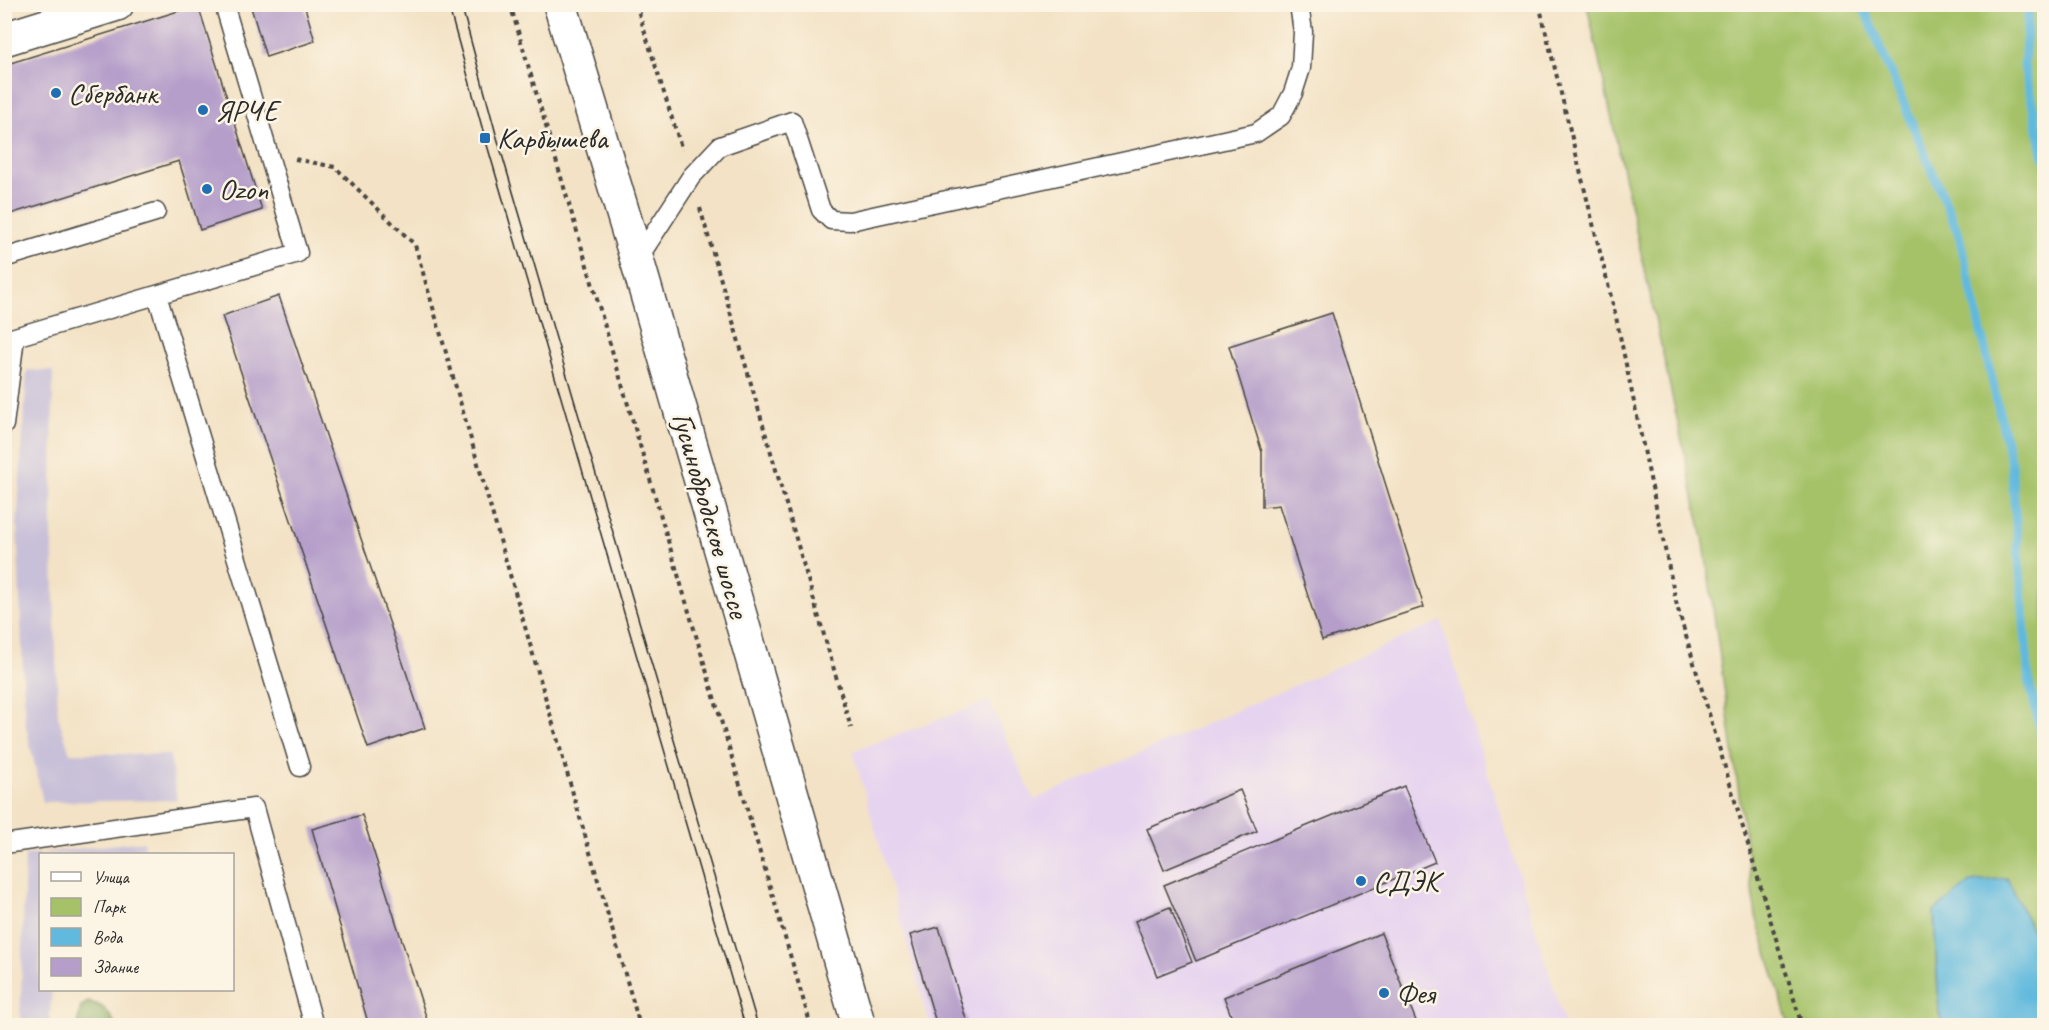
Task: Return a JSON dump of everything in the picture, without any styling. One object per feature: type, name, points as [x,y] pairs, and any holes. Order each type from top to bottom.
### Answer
[{"type":"main road","points":[[4,39],[117,4]]},
{"type":"main road","name":"Гусинобродское шоссе","points":[[560,4],[637,260],[859,1026]]},
{"type":"lane","points":[[4,425],[10,339],[298,253],[224,4]]},
{"type":"lane","points":[[637,260],[691,177],[720,146],[792,121],[821,210],[831,220],[850,221],[1256,133],[1281,116],[1293,93],[1301,68],[1303,32],[1299,4]]},
{"type":"lane","points":[[4,258],[156,212]]},
{"type":"lane","points":[[157,295],[300,767]]},
{"type":"lane","points":[[4,844],[254,808],[314,1026]]},
{"type":"path","points":[[510,4],[811,1026]]},
{"type":"path","points":[[636,4],[691,177],[851,728]]},
{"type":"path","points":[[1539,4],[1616,317],[1677,606],[1802,1026]]},
{"type":"path","points":[[268,153],[335,167],[415,245],[640,1026]]},
{"type":"shaded area","points":[[27,370],[53,371],[52,527],[58,716],[70,753],[170,755],[177,800],[43,802],[25,722],[17,525]]},
{"type":"shaded area","points":[[1441,621],[1565,1025],[930,1025],[853,751],[989,701],[1034,800]]},
{"type":"shaded area","points":[[144,841],[146,853],[42,853]]},
{"type":"shaded area","points":[[39,853],[39,991],[52,991],[49,1025],[20,1025],[25,855]]},
{"type":"green space","points":[[1587,5],[2044,5],[2044,959],[1934,911],[1939,1013],[1944,1025],[1789,1025],[1756,916],[1704,543]]},
{"type":"green space","points":[[88,1002],[105,1009],[116,1025],[77,1025],[81,1006]]},
{"type":"water","points":[[2007,878],[2044,956],[2044,1025],[1944,1025],[1939,1013],[1934,911],[1971,882]]},
{"type":"building","points":[[250,4],[304,4],[315,41],[266,57]]},
{"type":"building","points":[[198,5],[262,210],[200,230],[179,161],[4,216],[4,65]]},
{"type":"building","points":[[279,296],[425,728],[368,748],[222,316]]},
{"type":"building","points":[[1332,313],[1424,607],[1322,640],[1279,505],[1262,507],[1262,452],[1229,346]]},
{"type":"building","points":[[1404,786],[1435,862],[1196,961],[1164,885]]},
{"type":"building","points":[[1240,790],[1257,831],[1164,870],[1147,829]]},
{"type":"building","points":[[362,815],[429,1026],[369,1026],[312,829]]},
{"type":"building","points":[[1170,907],[1192,962],[1157,976],[1135,921]]},
{"type":"building","points":[[939,927],[968,1026],[937,1026],[910,935]]},
{"type":"building","points":[[1381,933],[1418,1026],[1235,1026],[1224,997]]},
{"type":"waterway","points":[[1862,4],[1959,235],[2011,463],[2029,681],[2044,745]]},
{"type":"waterway","points":[[2029,4],[2024,66],[2044,157]]},
{"type":"waterway","points":[[2043,954],[2044,943]]},
{"type":"tram line","points":[[448,4],[485,138],[745,1026]]},
{"type":"tram line","points":[[461,4],[496,134],[758,1026]]},
{"type":"place","name":"Сбербанк","points":[[56,93]]},
{"type":"place","name":"ЯРЧЕ","points":[[203,110]]},
{"type":"place","name":"Карбышева","points":[[485,138]]},
{"type":"place","name":"Ozon","points":[[207,189]]},
{"type":"place","name":"СДЭК","points":[[1361,881]]},
{"type":"place","name":"Фея","points":[[1384,993]]}]
